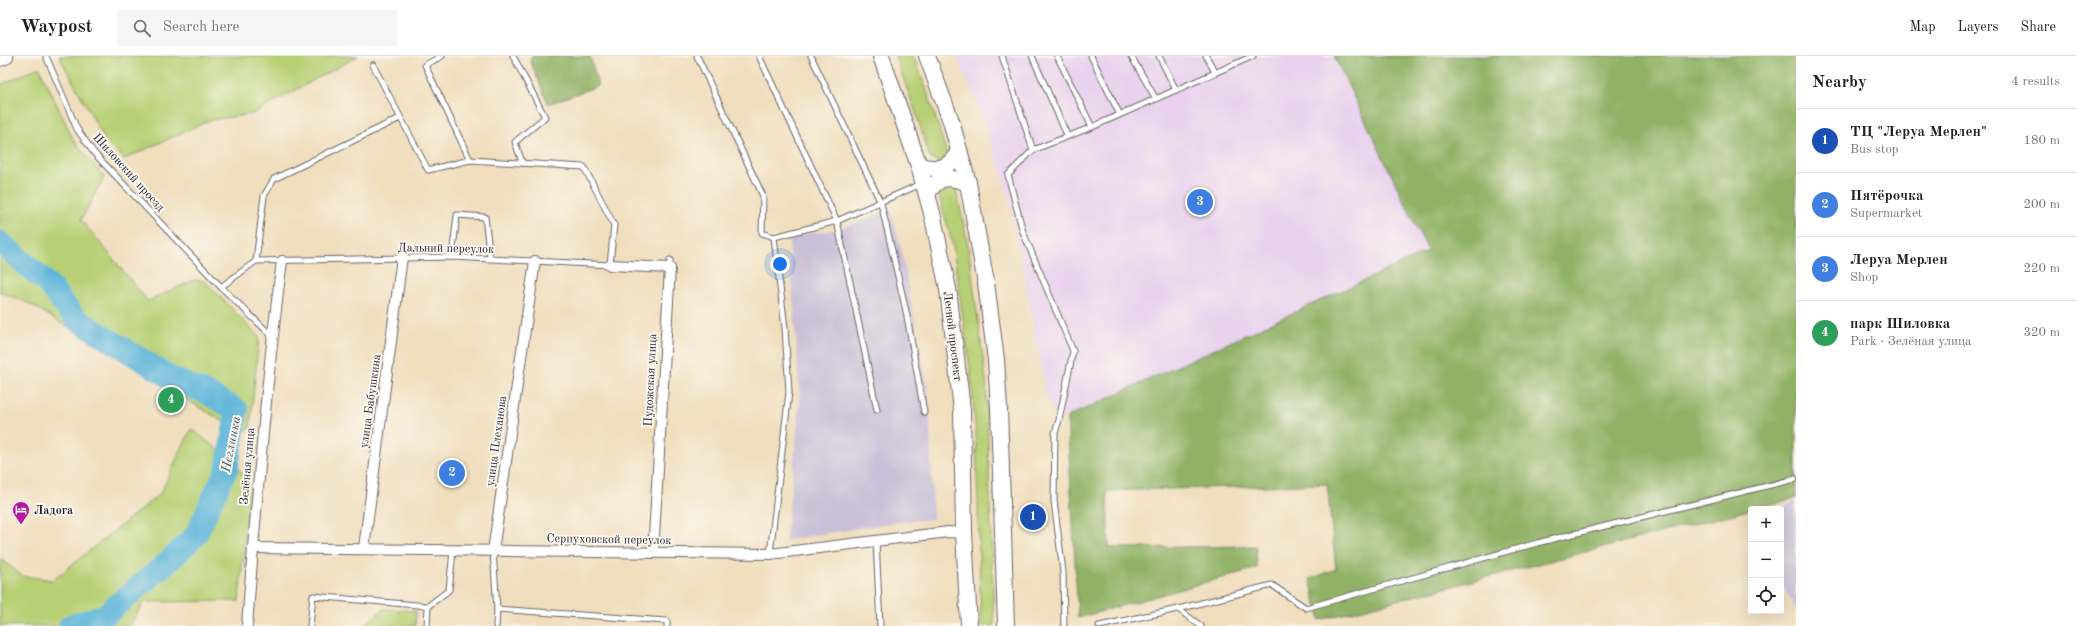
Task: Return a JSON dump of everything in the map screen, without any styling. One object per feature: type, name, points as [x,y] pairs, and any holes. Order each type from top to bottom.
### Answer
[{"type":"main road","points":[[0,58],[5,56]]},
{"type":"main road","name":"Лесной проспект","points":[[881,56],[919,166],[948,288],[962,410],[964,533],[969,626]]},
{"type":"main road","points":[[927,56],[959,150],[968,183],[986,283],[996,360],[1002,466],[1006,626]]},
{"type":"main road","points":[[919,166],[944,168],[953,162],[959,150]]},
{"type":"main road","points":[[925,188],[945,177],[968,183]]},
{"type":"street","name":"улица Бабушкина","points":[[364,548],[402,257]]},
{"type":"street","name":"Зелёная улица","points":[[247,626],[252,548],[272,336],[282,261]]},
{"type":"street","name":"улица Плеханова","points":[[493,551],[535,261]]},
{"type":"street","name":"Пудожская улица","points":[[610,265],[670,264],[653,553]]},
{"type":"street","name":"Серпуховской переулок","points":[[252,548],[364,548],[453,551],[770,554],[948,532],[964,533]]},
{"type":"lane","name":"Шиловский проезд","points":[[46,56],[77,129],[94,153],[221,286],[272,336]]},
{"type":"lane","points":[[442,56],[425,65],[470,160]]},
{"type":"lane","points":[[513,56],[544,117],[515,142],[522,162]]},
{"type":"lane","points":[[696,56],[763,196],[762,233],[774,236],[837,222],[881,203],[906,189],[925,188]]},
{"type":"lane","points":[[759,56],[837,222],[877,410]]},
{"type":"lane","points":[[811,56],[881,203],[906,311],[924,412]]},
{"type":"lane","points":[[1002,56],[1033,150]]},
{"type":"lane","points":[[1032,56],[1067,135]]},
{"type":"lane","points":[[1057,56],[1092,127]]},
{"type":"lane","points":[[1090,56],[1119,113]]},
{"type":"lane","points":[[1131,56],[1156,99]]},
{"type":"lane","points":[[1159,56],[1176,90]]},
{"type":"lane","points":[[1206,56],[1215,72]]},
{"type":"lane","points":[[1064,626],[1064,572],[1054,501],[1055,433],[1073,351],[1023,232],[1008,175],[1033,150],[1067,135],[1092,127],[1119,113],[1156,99],[1253,56]]},
{"type":"lane","points":[[373,65],[428,170],[470,160],[584,167],[614,225],[610,265]]},
{"type":"lane","points":[[221,286],[256,261],[264,196],[274,179],[400,118]]},
{"type":"lane","points":[[452,258],[457,215],[485,217],[490,258]]},
{"type":"lane","points":[[770,554],[789,392],[785,328],[774,236]]},
{"type":"lane","name":"Дальний переулок","points":[[256,261],[402,257],[490,258],[610,265]]},
{"type":"lane","points":[[1099,626],[1178,609],[1272,585],[1306,608],[1537,543],[1795,479]]},
{"type":"lane","points":[[876,540],[880,626]]},
{"type":"lane","points":[[310,626],[313,596],[428,606],[449,590],[453,551]]},
{"type":"lane","name":"улица Плеханова","points":[[493,551],[497,609],[496,626]]},
{"type":"lane","points":[[427,626],[428,606]]},
{"type":"lane","points":[[497,609],[667,621],[667,626]]},
{"type":"lane","points":[[1178,609],[1201,626]]},
{"type":"shaded area","points":[[956,56],[1334,56],[1428,251],[1059,420],[1047,400],[1010,200],[979,107]]},
{"type":"shaded area","points":[[891,210],[902,253],[929,398],[933,519],[890,523],[786,540],[800,400],[789,236],[835,230]]},
{"type":"shaded area","points":[[1796,500],[1796,611],[1784,586],[1784,507]]},
{"type":"green space","points":[[59,56],[358,56],[252,114],[210,120],[124,159],[105,140]]},
{"type":"green space","points":[[531,56],[590,56],[598,86],[548,104],[530,60]]},
{"type":"green space","points":[[895,56],[913,56],[926,88],[947,154],[940,163],[930,158],[916,113]]},
{"type":"green space","points":[[1334,56],[1796,56],[1796,498],[1765,506],[1748,506],[1748,510],[1320,620],[1310,579],[1336,569],[1327,484],[1107,491],[1109,548],[1256,546],[1257,568],[1078,618],[1067,417],[1428,251]]},
{"type":"green space","points":[[39,67],[74,141],[104,177],[81,220],[148,301],[194,280],[205,281],[259,337],[250,428],[242,433],[30,304],[0,292],[0,85]]},
{"type":"green space","points":[[952,185],[956,189],[968,245],[986,380],[994,626],[981,626],[976,436],[971,375],[953,246],[938,192],[940,186]]},
{"type":"green space","points":[[191,429],[228,457],[250,482],[239,601],[144,602],[129,626],[0,626],[0,560],[1,559],[22,576],[53,580],[160,494]]},
{"type":"green space","points":[[384,609],[416,611],[415,626],[364,626]]},
{"type":"waterway","name":"Неглинка","points":[[0,242],[47,283],[76,319],[173,379],[205,392],[237,410],[227,468],[196,535],[169,561],[105,615],[70,626]]},
{"type":"place","name":"Леруа Мерлен","points":[[1200,202]]},
{"type":"place","name":"парк Шиловка","points":[[171,400]]},
{"type":"place","name":"Пятёрочка","points":[[452,473]]},
{"type":"place","name":"ТЦ \"Леруа Мерлен\"","points":[[1033,517]]},
{"type":"place","name":"Ладога","points":[[21,525]]}]
